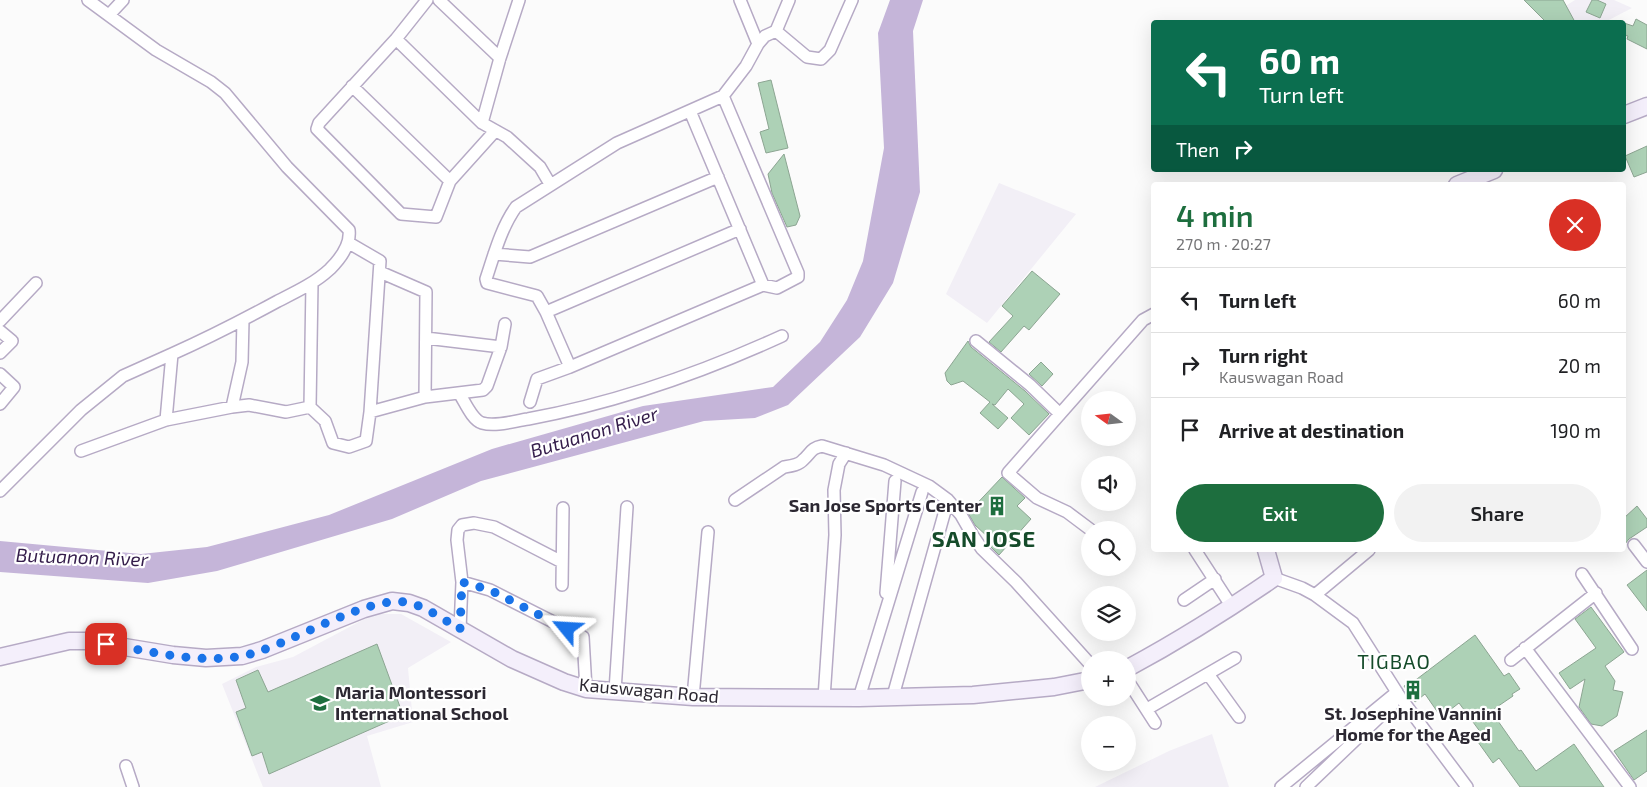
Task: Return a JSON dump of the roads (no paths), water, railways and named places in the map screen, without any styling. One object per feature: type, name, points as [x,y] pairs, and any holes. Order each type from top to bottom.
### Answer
[{"type":"street","points":[[0,491],[81,410],[123,376],[243,320],[312,283],[330,269],[349,243],[349,230],[287,167],[225,93],[211,82],[156,50],[88,0]]},
{"type":"street","points":[[109,15],[123,0]]},
{"type":"street","points":[[427,0],[396,39],[319,123],[317,129],[401,214],[436,217],[450,181],[495,131]]},
{"type":"street","points":[[439,0],[500,58]]},
{"type":"street","points":[[482,123],[519,0]]},
{"type":"street","points":[[740,0],[758,44]]},
{"type":"street","points":[[570,367],[546,312],[535,295],[486,283],[494,254],[508,218],[516,207],[617,143],[723,96],[746,66],[758,44],[766,36],[776,31],[789,0]]},
{"type":"street","points":[[776,31],[807,57],[821,59],[830,50],[852,0]]},
{"type":"street","points":[[396,39],[482,123],[508,137],[540,167],[550,184]]},
{"type":"street","points":[[352,86],[450,181]]},
{"type":"street","points":[[530,402],[537,379],[570,367],[763,285],[777,288],[798,277],[798,273],[723,96]]},
{"type":"street","points":[[1626,115],[1647,106]]},
{"type":"street","points":[[690,111],[763,285]]},
{"type":"street","points":[[1464,182],[1489,172]]},
{"type":"street","points":[[494,254],[530,257],[718,177]]},
{"type":"street","points":[[546,312],[740,229]]},
{"type":"street","points":[[312,283],[310,407],[325,421],[333,443],[349,446],[366,441],[370,412],[380,261],[349,243]]},
{"type":"street","points":[[380,272],[426,292],[425,397]]},
{"type":"street","points":[[0,321],[36,283]]},
{"type":"street","points":[[1081,522],[1067,512],[1037,498],[1008,473],[1143,320],[1151,316]]},
{"type":"street","points":[[232,406],[242,362],[243,320]]},
{"type":"street","points":[[370,412],[425,397],[483,390],[487,386],[501,347],[505,324]]},
{"type":"street","points":[[0,331],[12,340],[0,353]]},
{"type":"street","points":[[459,393],[477,420],[482,423],[508,422],[540,416],[656,385],[738,356],[782,336]]},
{"type":"street","points":[[426,338],[501,347]]},
{"type":"street","points":[[976,341],[1030,385],[1060,414]]},
{"type":"street","points":[[166,420],[172,354]]},
{"type":"street","points":[[0,374],[14,387],[0,404]]},
{"type":"street","points":[[81,451],[166,420],[232,406],[249,406],[286,412],[310,407]]},
{"type":"street","points":[[735,500],[784,467],[803,461],[812,448],[822,446],[884,465],[929,486],[948,500],[982,549],[1016,582],[1081,654]]},
{"type":"street","points":[[824,698],[835,535],[834,490],[839,464],[846,453]]},
{"type":"street","points":[[884,615],[895,481]]},
{"type":"street","points":[[859,698],[922,492]]},
{"type":"street","points":[[893,696],[948,500]]},
{"type":"street","points":[[615,691],[627,507]]},
{"type":"street","points":[[562,585],[563,508]]},
{"type":"street","points":[[893,509],[914,516]]},
{"type":"street","points":[[460,629],[462,582],[457,540],[458,530],[462,525],[474,523],[494,527],[562,562]]},
{"type":"street","points":[[693,697],[708,532]]},
{"type":"street","points":[[1634,544],[1647,562]]},
{"type":"street","points":[[1196,552],[1232,607]]},
{"type":"street","points":[[1267,552],[1274,578]]},
{"type":"street","points":[[1315,595],[1367,552]]},
{"type":"street","points":[[1582,574],[1632,649]]},
{"type":"street","points":[[1274,578],[1315,595],[1353,623],[1398,695],[1467,787]]},
{"type":"street","points":[[1136,664],[1232,607],[1274,578]]},
{"type":"street","points":[[1184,600],[1215,579]]},
{"type":"street","points":[[462,582],[490,590],[583,637],[586,689]]},
{"type":"street","points":[[1511,660],[1596,593]]},
{"type":"street","name":"Kauswagan Road","points":[[0,657],[69,641],[88,641],[173,656],[206,658],[242,656],[262,650],[364,609],[392,601],[409,603],[423,608],[512,659],[564,682],[586,689],[693,697],[859,698],[973,695],[1054,687],[1081,682]]},
{"type":"street","points":[[1525,648],[1630,787]]},
{"type":"street","points":[[1147,709],[1236,658]]},
{"type":"street","points":[[1208,674],[1239,717]]},
{"type":"street","points":[[1136,693],[1155,722]]},
{"type":"street","points":[[1281,787],[1398,695]]},
{"type":"street","points":[[1306,787],[1398,695]]},
{"type":"street","points":[[126,766],[133,787]]},
{"type":"water","name":"Butuanon River","points":[[890,0],[923,0],[913,31],[920,192],[893,283],[860,337],[788,405],[755,418],[704,421],[481,481],[392,519],[217,571],[148,583],[0,572],[0,541],[141,554],[207,547],[329,515],[492,449],[643,406],[773,387],[820,342],[847,300],[863,261],[884,148],[878,33]]},
{"type":"place","name":"San Jose Sports Center","points":[[997,506]]},
{"type":"place","name":"St. Josephine Vannini Home for the Aged","points":[[1413,690]]},
{"type":"place","name":"Maria Montessori International School","points":[[320,703]]},
{"type":"district","name":"SAN JOSE","points":[[984,539]]},
{"type":"district","name":"TIGBAO","points":[[1394,662]]}]
